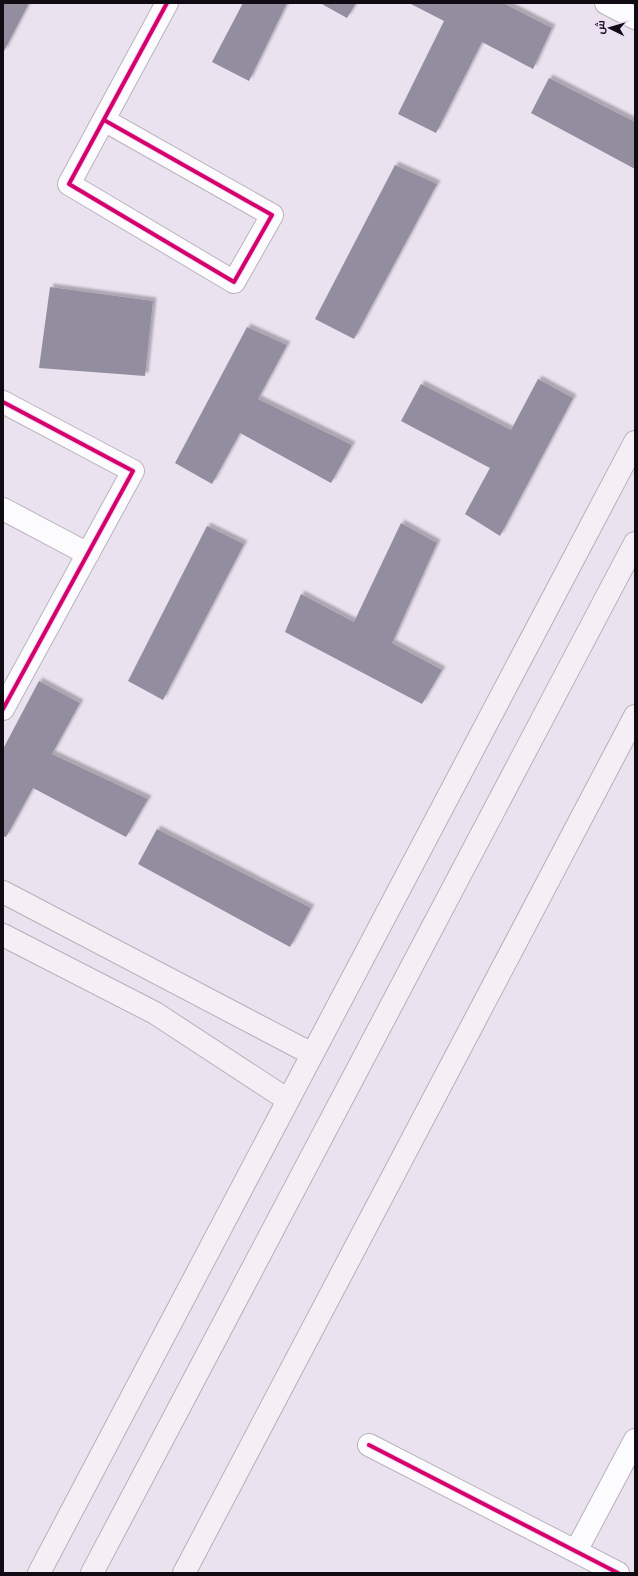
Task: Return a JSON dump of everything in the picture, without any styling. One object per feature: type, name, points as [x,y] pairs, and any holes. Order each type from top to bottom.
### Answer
[{"type":"main road","points":[[39,1573],[635,442]]},
{"type":"main road","points":[[92,1573],[635,543]]},
{"type":"main road","points":[[184,1573],[635,716]]},
{"type":"main road","points":[[3,892],[312,1054]]},
{"type":"main road","points":[[3,935],[154,1013],[288,1100]]},
{"type":"street","points":[[104,120],[272,214],[234,282],[69,184],[167,3]]},
{"type":"street","points":[[606,3],[635,18]]},
{"type":"street","points":[[3,402],[133,471],[3,709]]},
{"type":"street","points":[[3,509],[88,554]]},
{"type":"street","points":[[576,1551],[635,1440]]},
{"type":"street","points":[[369,1445],[618,1573]]},
{"type":"building","points":[[3,3],[29,3],[3,53]]},
{"type":"building","points":[[243,3],[287,3],[249,81],[212,62]]},
{"type":"building","points":[[320,3],[356,3],[347,18]]},
{"type":"building","points":[[409,3],[503,3],[552,28],[533,69],[482,42],[436,133],[398,114],[444,21]]},
{"type":"building","points":[[549,78],[635,122],[635,169],[531,113]]},
{"type":"building","points":[[395,165],[437,184],[354,339],[315,319]]},
{"type":"building","points":[[50,287],[153,301],[145,376],[39,368]]},
{"type":"building","points":[[247,327],[287,345],[258,399],[352,445],[331,483],[240,433],[212,484],[175,463]]},
{"type":"building","points":[[538,379],[573,398],[500,536],[465,514],[490,468],[401,421],[421,384],[511,430]]},
{"type":"building","points":[[401,523],[437,543],[392,643],[442,670],[422,704],[285,632],[301,594],[354,622]]},
{"type":"building","points":[[207,526],[244,544],[163,700],[128,681]]},
{"type":"building","points":[[39,681],[80,703],[52,754],[148,799],[126,837],[33,788],[6,837],[3,836],[3,749]]},
{"type":"building","points":[[157,829],[311,908],[290,947],[138,864]]},
{"type":"cycle path","points":[[104,120],[272,215],[234,282],[69,184],[167,3]]},
{"type":"cycle path","points":[[3,402],[133,471],[3,709]]},
{"type":"cycle path","points":[[369,1445],[618,1573]]}]
